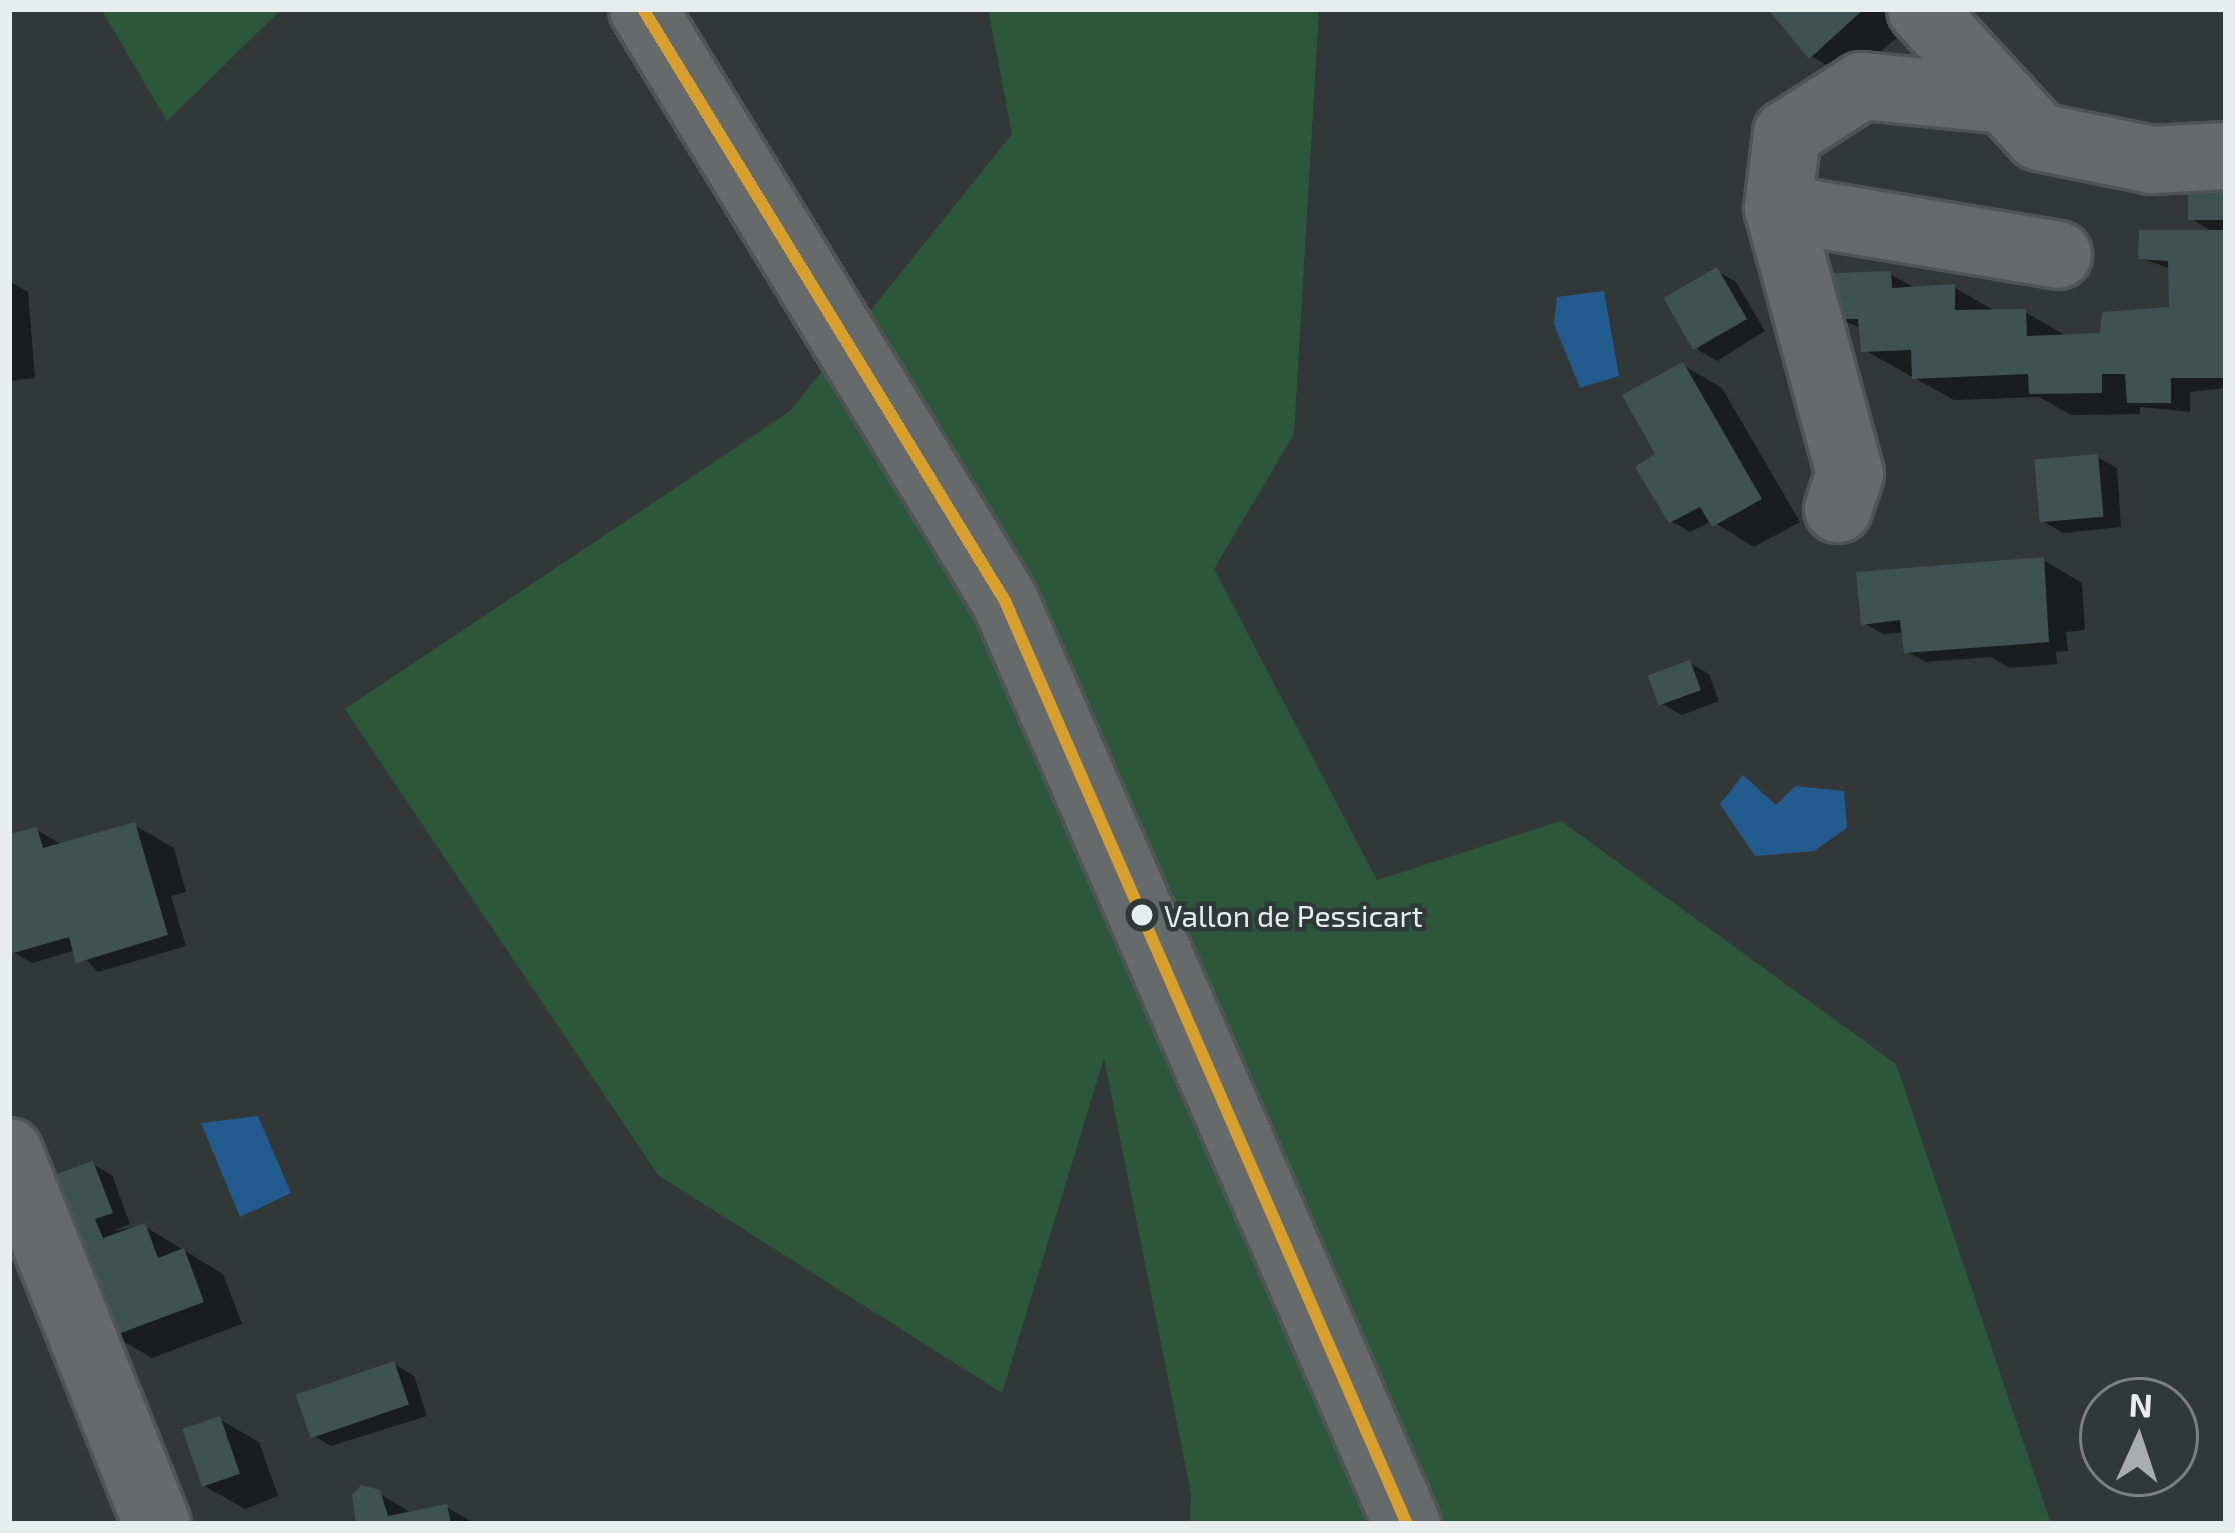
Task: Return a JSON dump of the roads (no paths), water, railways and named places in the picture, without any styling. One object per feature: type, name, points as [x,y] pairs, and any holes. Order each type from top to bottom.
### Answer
[{"type":"street","points":[[643,9],[1005,601],[1407,1524]]},
{"type":"street","points":[[1921,9],[2039,137],[2152,160],[2226,156]]},
{"type":"street","points":[[1838,508],[1850,475],[1778,208],[1787,134],[1862,86],[2005,100]]},
{"type":"street","points":[[1778,208],[2058,255]]},
{"type":"street","points":[[9,1152],[157,1524]]},
{"type":"water","points":[[1604,291],[1619,376],[1580,388],[1554,324],[1557,297]]},
{"type":"water","points":[[1743,775],[1776,805],[1795,786],[1844,791],[1847,828],[1814,851],[1755,856],[1720,804]]},
{"type":"water","points":[[258,1116],[291,1193],[240,1217],[201,1123]]},
{"type":"place","name":"Vallon de Pessicart","points":[[1142,915]]}]
